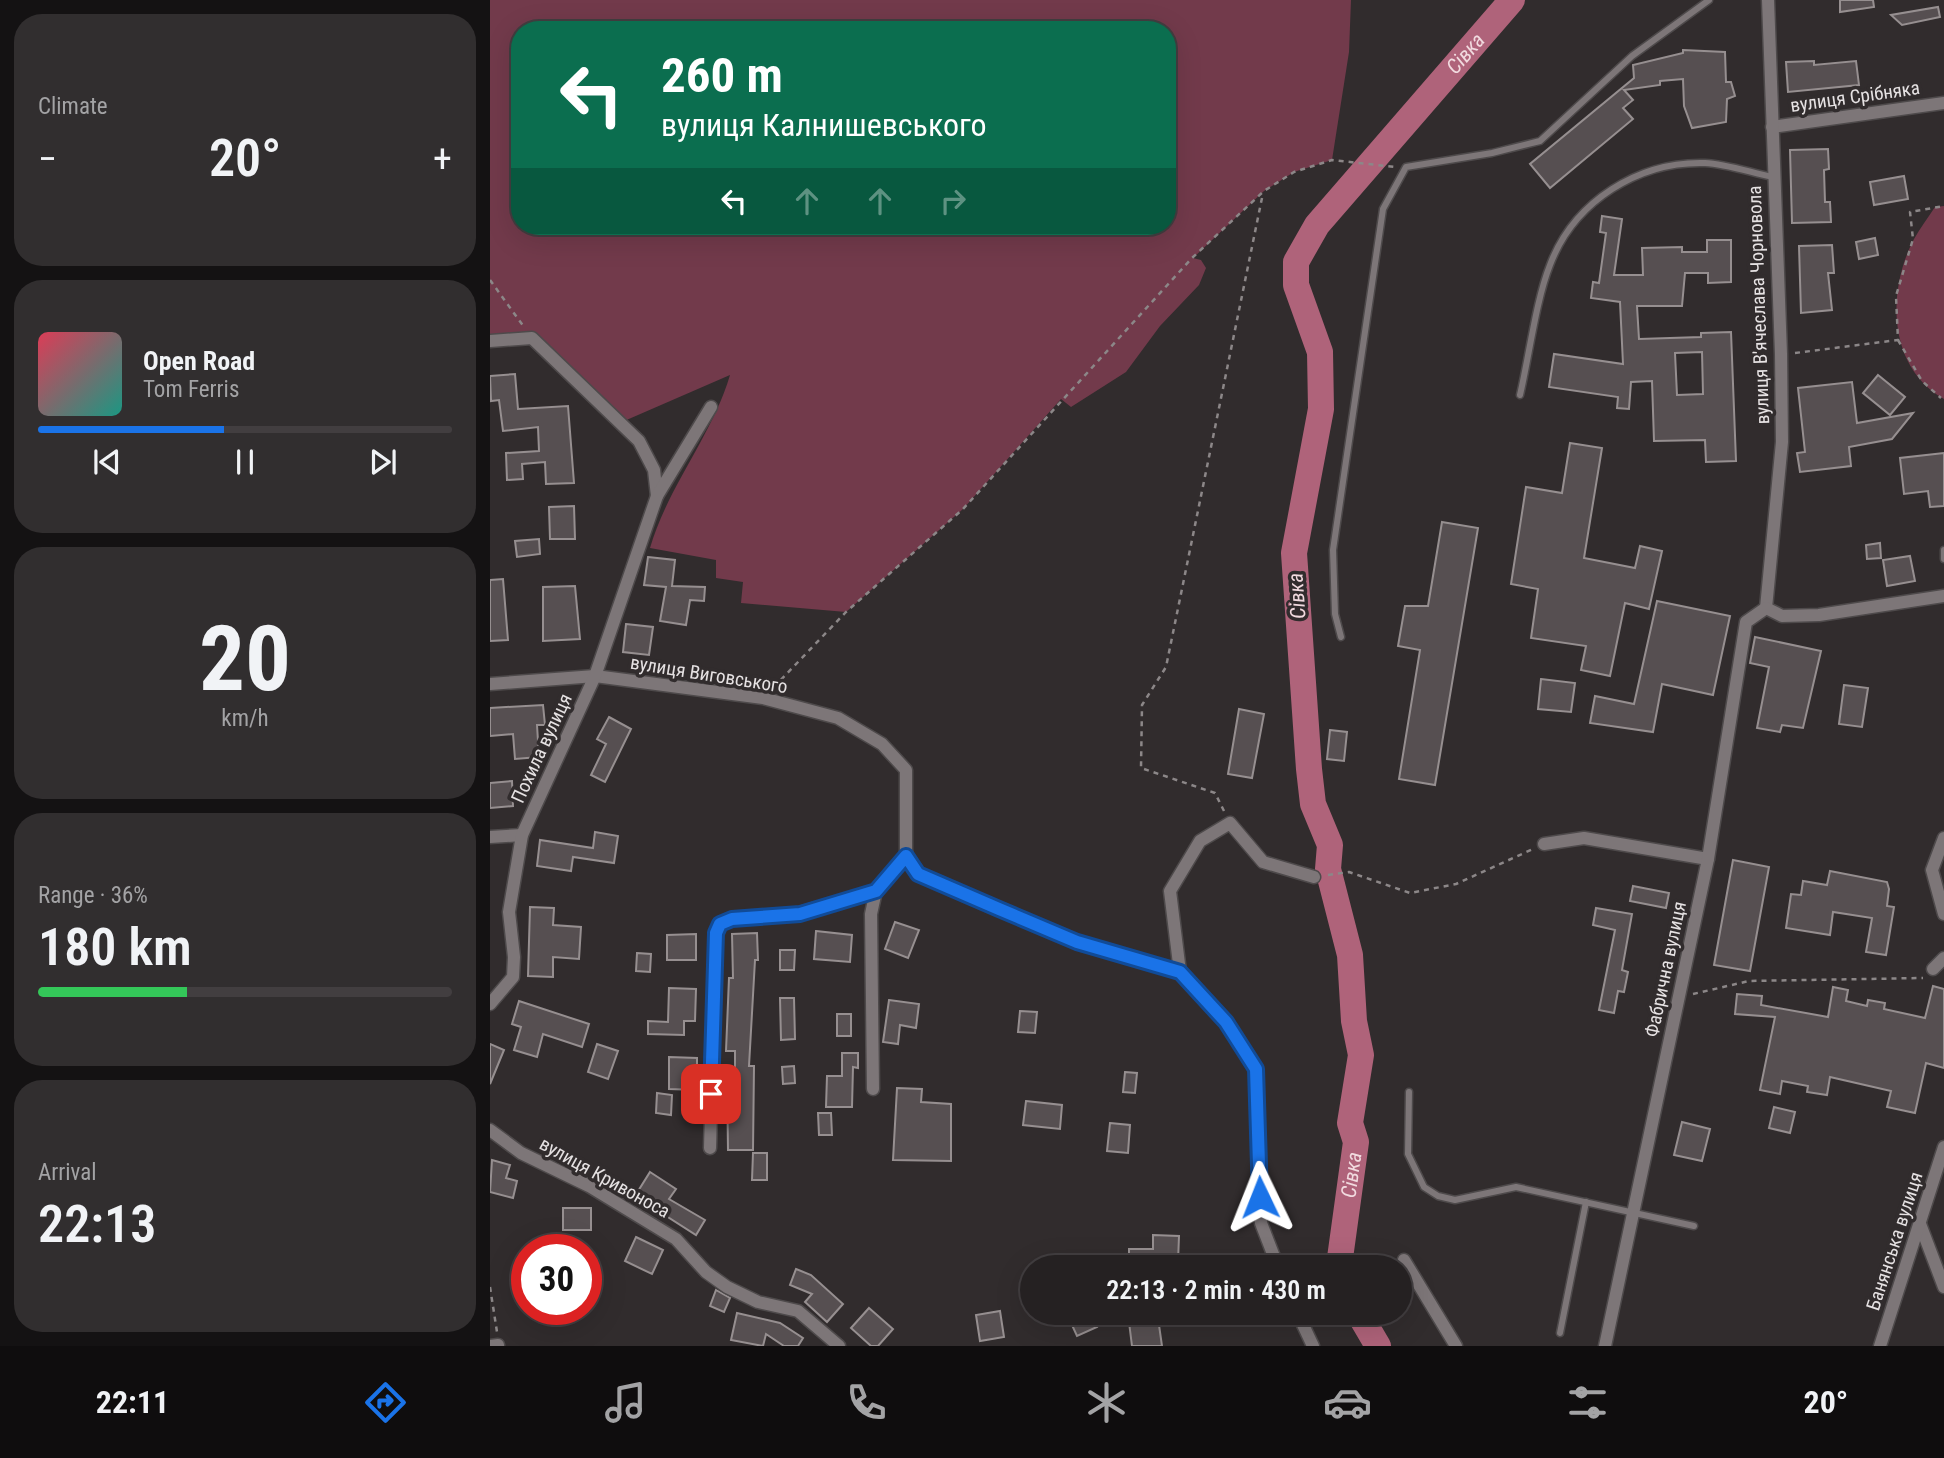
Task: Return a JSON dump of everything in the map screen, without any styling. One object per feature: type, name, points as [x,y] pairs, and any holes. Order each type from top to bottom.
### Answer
[{"type":"street","name":"вулиця В'ячеслава Чорновола","points":[[1766,608],[1782,442],[1782,354],[1768,0]]},
{"type":"street","name":"вулиця Срібняка","points":[[1772,127],[1944,103]]},
{"type":"street","points":[[490,341],[532,338],[639,441],[654,470],[657,496]]},
{"type":"street","name":"вулиця Виговського","points":[[712,407],[657,496],[595,676],[763,698],[838,718],[882,744],[906,770],[906,856]]},
{"type":"street","points":[[1766,608],[1783,616],[1819,615],[1944,596]]},
{"type":"street","name":"Фабрична вулиця","points":[[1605,1346],[1708,859],[1746,622],[1766,608]]},
{"type":"street","points":[[490,684],[595,676]]},
{"type":"street","name":"Похила вулиця","points":[[522,835],[595,676]]},
{"type":"street","points":[[1180,972],[1170,891],[1200,841],[1230,823],[1263,862],[1314,877]]},
{"type":"street","points":[[490,837],[522,835],[509,912],[514,957],[513,977],[490,1004]]},
{"type":"street","points":[[1544,844],[1584,838],[1708,859]]},
{"type":"street","points":[[1944,838],[1931,870],[1944,915]]},
{"type":"street","points":[[873,1089],[872,914],[876,891],[906,856],[918,874],[999,909],[1077,942],[1180,972],[1226,1022],[1256,1069],[1261,1223],[1273,1255]]},
{"type":"street","points":[[710,1147],[716,933],[720,924],[732,919],[800,914],[876,891]]},
{"type":"street","points":[[1932,973],[1944,958]]},
{"type":"street","name":"вулиця Кривоноса","points":[[490,1130],[521,1153],[589,1186],[676,1239],[706,1272],[727,1287],[758,1302],[798,1311],[839,1346]]},
{"type":"street","name":"Банянська вулиця","points":[[1881,1346],[1944,1147]]},
{"type":"street","points":[[1920,1224],[1944,1287]]},
{"type":"street","points":[[1412,1273],[1456,1346]]},
{"type":"street","points":[[1303,1325],[1313,1346]]},
{"type":"lane","points":[[1341,638],[1335,614],[1333,550],[1382,209],[1406,167],[1492,153],[1541,141],[1632,56],[1709,0]]},
{"type":"lane","points":[[1520,395],[1550,264],[1570,229],[1592,202],[1624,181],[1661,166],[1707,163],[1773,177]]},
{"type":"lane","points":[[1944,550],[1944,559]]},
{"type":"lane","points":[[1409,1092],[1408,1154],[1424,1187],[1438,1196],[1455,1200],[1516,1187],[1694,1226]]},
{"type":"lane","points":[[1560,1333],[1586,1202]]},
{"type":"path","points":[[763,698],[846,612],[963,509],[1192,258],[1264,191],[1294,172],[1332,160],[1406,167]]},
{"type":"path","points":[[1230,823],[1215,793],[1141,768],[1142,705],[1166,667],[1264,191]]},
{"type":"path","points":[[1941,398],[1922,381],[1899,340],[1896,296],[1913,239],[1910,212],[1944,206]]},
{"type":"path","points":[[490,280],[532,338]]},
{"type":"path","points":[[1782,354],[1899,340]]},
{"type":"path","points":[[1314,877],[1349,872],[1410,893],[1456,884],[1544,844]]},
{"type":"path","points":[[1679,997],[1749,981],[1932,973]]},
{"type":"path","points":[[490,1287],[494,1345]]},
{"type":"shaded area","points":[[490,0],[1351,0],[1349,52],[1332,160],[1294,172],[1264,191],[1193,258],[1201,260],[1206,268],[1199,285],[1160,326],[1126,372],[1071,407],[1061,399],[963,509],[846,612],[741,603],[743,582],[716,578],[716,560],[650,548],[668,503],[712,419],[730,375],[615,425],[528,341],[490,344]]},
{"type":"shaded area","points":[[1944,206],[1944,399],[1925,385],[1911,368],[1902,348],[1897,304],[1899,281],[1914,239],[1935,207]]},
{"type":"building","points":[[1840,0],[1873,0],[1874,7],[1840,12]]},
{"type":"building","points":[[1938,7],[1940,17],[1902,25],[1891,15]]},
{"type":"building","points":[[1683,50],[1725,52],[1726,82],[1731,82],[1735,96],[1727,99],[1726,122],[1692,128],[1684,106],[1683,79],[1660,81],[1660,85],[1624,90],[1633,100],[1623,108],[1633,119],[1550,188],[1530,164],[1634,78],[1633,65],[1683,53]]},
{"type":"building","points":[[1814,61],[1814,65],[1856,61],[1859,85],[1788,92],[1786,62]]},
{"type":"building","points":[[1828,149],[1829,169],[1824,170],[1825,202],[1830,202],[1831,222],[1792,223],[1790,150]]},
{"type":"building","points":[[1904,176],[1908,199],[1874,205],[1870,182]]},
{"type":"building","points":[[1602,216],[1622,219],[1614,275],[1643,275],[1642,248],[1682,247],[1682,252],[1707,252],[1707,240],[1731,240],[1731,282],[1708,283],[1708,273],[1685,273],[1682,306],[1637,306],[1639,339],[1701,337],[1701,333],[1731,332],[1736,461],[1706,462],[1705,440],[1654,441],[1652,381],[1631,382],[1629,409],[1617,408],[1618,397],[1549,387],[1554,354],[1623,364],[1620,302],[1591,298],[1593,282],[1599,283],[1606,233],[1600,232]],"holes":[[[1702,352],[1703,394],[1677,395],[1675,353]]]},
{"type":"building","points":[[1875,238],[1878,255],[1859,259],[1856,242]]},
{"type":"building","points":[[1832,245],[1834,273],[1828,273],[1832,310],[1801,313],[1799,246]]},
{"type":"building","points":[[515,374],[518,409],[568,406],[574,483],[546,484],[545,462],[522,464],[523,479],[507,480],[506,453],[539,451],[538,427],[503,431],[499,400],[491,401],[490,376]]},
{"type":"building","points":[[1878,375],[1905,397],[1890,415],[1863,393]]},
{"type":"building","points":[[1852,382],[1857,423],[1913,413],[1892,439],[1849,447],[1851,466],[1800,472],[1797,453],[1805,452],[1798,388]]},
{"type":"building","points":[[1570,443],[1602,448],[1584,558],[1635,568],[1640,546],[1662,551],[1649,609],[1625,603],[1610,676],[1581,670],[1586,646],[1531,638],[1538,589],[1511,584],[1526,487],[1562,493]]},
{"type":"building","points":[[1944,453],[1944,506],[1930,507],[1928,491],[1904,494],[1900,458]]},
{"type":"building","points":[[574,506],[575,539],[550,539],[549,507]]},
{"type":"building","points":[[1442,522],[1478,528],[1435,785],[1399,779],[1420,650],[1398,646],[1405,606],[1428,606]]},
{"type":"building","points":[[539,539],[540,554],[517,557],[515,541]]},
{"type":"building","points":[[1880,543],[1881,558],[1867,559],[1866,545]]},
{"type":"building","points":[[1910,556],[1915,581],[1887,586],[1883,560]]},
{"type":"building","points":[[648,557],[675,560],[672,586],[705,587],[704,601],[690,600],[686,625],[660,621],[666,587],[644,585]]},
{"type":"building","points":[[503,579],[508,640],[490,641],[490,580]]},
{"type":"building","points":[[575,586],[580,639],[543,641],[543,587]]},
{"type":"building","points":[[1657,601],[1730,616],[1713,695],[1662,684],[1653,732],[1590,723],[1595,696],[1634,704]]},
{"type":"building","points":[[626,624],[653,627],[649,655],[623,652]]},
{"type":"building","points":[[1755,637],[1821,651],[1803,728],[1782,725],[1780,732],[1757,728],[1769,667],[1750,663]]},
{"type":"building","points":[[1541,679],[1575,683],[1571,712],[1538,709]]},
{"type":"building","points":[[1844,685],[1868,688],[1862,727],[1839,724]]},
{"type":"building","points":[[543,705],[545,725],[537,725],[539,757],[515,759],[513,734],[490,736],[490,708]]},
{"type":"building","points":[[1239,709],[1264,714],[1252,778],[1228,774]]},
{"type":"building","points":[[609,717],[631,729],[605,782],[591,775],[606,744],[597,739]]},
{"type":"building","points":[[1330,730],[1347,732],[1344,761],[1327,759]]},
{"type":"building","points":[[512,781],[513,806],[490,808],[490,783]]},
{"type":"building","points":[[595,832],[618,836],[614,863],[573,857],[571,871],[537,866],[540,840],[593,848]]},
{"type":"building","points":[[1733,860],[1769,867],[1750,971],[1714,965]]},
{"type":"building","points":[[1830,871],[1887,882],[1887,906],[1894,907],[1886,955],[1866,952],[1872,918],[1833,912],[1830,935],[1786,928],[1791,894],[1801,895],[1803,881],[1827,885]]},
{"type":"building","points":[[1633,886],[1669,893],[1666,908],[1630,901]]},
{"type":"building","points":[[530,907],[554,908],[553,925],[581,927],[579,959],[553,957],[553,977],[528,976]]},
{"type":"building","points":[[1596,908],[1632,914],[1622,970],[1628,972],[1624,992],[1618,991],[1614,1013],[1599,1010],[1615,930],[1593,925]]},
{"type":"building","points":[[895,922],[919,930],[908,958],[885,949]]},
{"type":"building","points":[[816,931],[852,935],[850,962],[814,959]]},
{"type":"building","points":[[757,933],[758,960],[755,960],[749,1066],[754,1066],[753,1150],[728,1150],[727,1075],[735,1075],[735,1051],[726,1051],[729,978],[733,978],[732,934]]},
{"type":"building","points":[[696,934],[696,960],[667,960],[667,935]]},
{"type":"building","points":[[780,950],[795,950],[794,970],[780,970]]},
{"type":"building","points":[[637,953],[651,954],[650,972],[636,971]]},
{"type":"building","points":[[1933,986],[1944,989],[1944,1068],[1926,1063],[1915,1113],[1887,1107],[1891,1091],[1830,1077],[1827,1095],[1807,1092],[1808,1086],[1782,1081],[1780,1094],[1760,1090],[1775,1017],[1735,1014],[1737,994],[1762,996],[1761,1005],[1828,1017],[1833,987],[1848,990],[1846,1001],[1867,1006],[1868,1000],[1885,1003],[1884,1009],[1925,1018]]},
{"type":"building","points":[[669,988],[696,989],[695,1021],[684,1021],[684,1035],[648,1034],[648,1021],[668,1022]]},
{"type":"building","points":[[780,998],[794,998],[795,1039],[781,1040]]},
{"type":"building","points":[[889,1000],[919,1004],[916,1028],[900,1025],[898,1044],[883,1042]]},
{"type":"building","points":[[519,1001],[589,1024],[582,1047],[543,1034],[537,1057],[514,1050],[521,1027],[512,1024]]},
{"type":"building","points":[[1020,1011],[1037,1012],[1035,1033],[1018,1032]]},
{"type":"building","points":[[837,1014],[851,1014],[851,1036],[837,1036]]},
{"type":"building","points":[[490,1044],[504,1050],[490,1084]]},
{"type":"building","points":[[597,1044],[618,1051],[608,1079],[588,1072]]},
{"type":"building","points":[[842,1053],[858,1053],[858,1068],[853,1067],[852,1107],[826,1107],[827,1076],[842,1076]]},
{"type":"building","points":[[669,1057],[697,1058],[697,1090],[669,1089]]},
{"type":"building","points":[[794,1066],[795,1083],[783,1084],[782,1067]]},
{"type":"building","points":[[1125,1072],[1137,1073],[1135,1093],[1123,1092]]},
{"type":"building","points":[[897,1088],[922,1089],[921,1102],[951,1104],[951,1161],[893,1160]]},
{"type":"building","points":[[657,1093],[672,1095],[671,1115],[656,1113]]},
{"type":"building","points":[[1026,1101],[1062,1105],[1060,1129],[1023,1125]]},
{"type":"building","points":[[1774,1107],[1795,1112],[1790,1133],[1769,1128]]},
{"type":"building","points":[[818,1113],[831,1113],[832,1135],[819,1135]]},
{"type":"building","points":[[1682,1122],[1710,1129],[1702,1161],[1674,1155]]},
{"type":"building","points":[[1110,1123],[1130,1125],[1128,1153],[1107,1151]]},
{"type":"building","points":[[753,1153],[767,1153],[767,1180],[752,1180]]},
{"type":"building","points":[[492,1160],[510,1165],[506,1178],[517,1181],[513,1198],[490,1192]]},
{"type":"building","points":[[650,1172],[676,1189],[669,1199],[705,1220],[696,1235],[635,1196]]},
{"type":"building","points":[[563,1208],[591,1208],[591,1230],[563,1230]]},
{"type":"building","points":[[1153,1235],[1179,1236],[1178,1255],[1129,1255],[1129,1249],[1153,1249]]},
{"type":"building","points":[[636,1237],[663,1250],[652,1274],[625,1261]]},
{"type":"building","points":[[796,1269],[811,1275],[843,1304],[827,1322],[805,1302],[812,1294],[790,1285]]},
{"type":"building","points":[[716,1290],[730,1298],[724,1312],[710,1306]]},
{"type":"building","points":[[869,1308],[893,1329],[878,1346],[871,1346],[851,1328]]},
{"type":"building","points":[[1000,1311],[1004,1337],[980,1341],[976,1315]]},
{"type":"building","points":[[737,1313],[780,1323],[803,1338],[798,1346],[784,1346],[766,1334],[763,1346],[731,1340]]},
{"type":"building","points":[[1072,1325],[1096,1325],[1097,1327],[1077,1336]]},
{"type":"building","points":[[1129,1325],[1159,1325],[1162,1346],[1132,1346]]},
{"type":"waterway","name":"Сівка","points":[[1340,1255],[1356,1142],[1350,1123],[1361,1055],[1354,1021],[1350,955],[1328,869],[1330,845],[1313,804],[1309,769],[1294,553],[1321,409],[1320,352],[1296,285],[1296,262],[1317,225],[1512,0]]},
{"type":"waterway","name":"Сівка","points":[[1366,1325],[1378,1346]]},
{"type":"route","points":[[711,1094],[716,933],[720,924],[732,919],[800,914],[876,891],[906,856],[918,874],[999,909],[1077,942],[1180,972],[1226,1022],[1256,1069],[1260,1197]]}]
